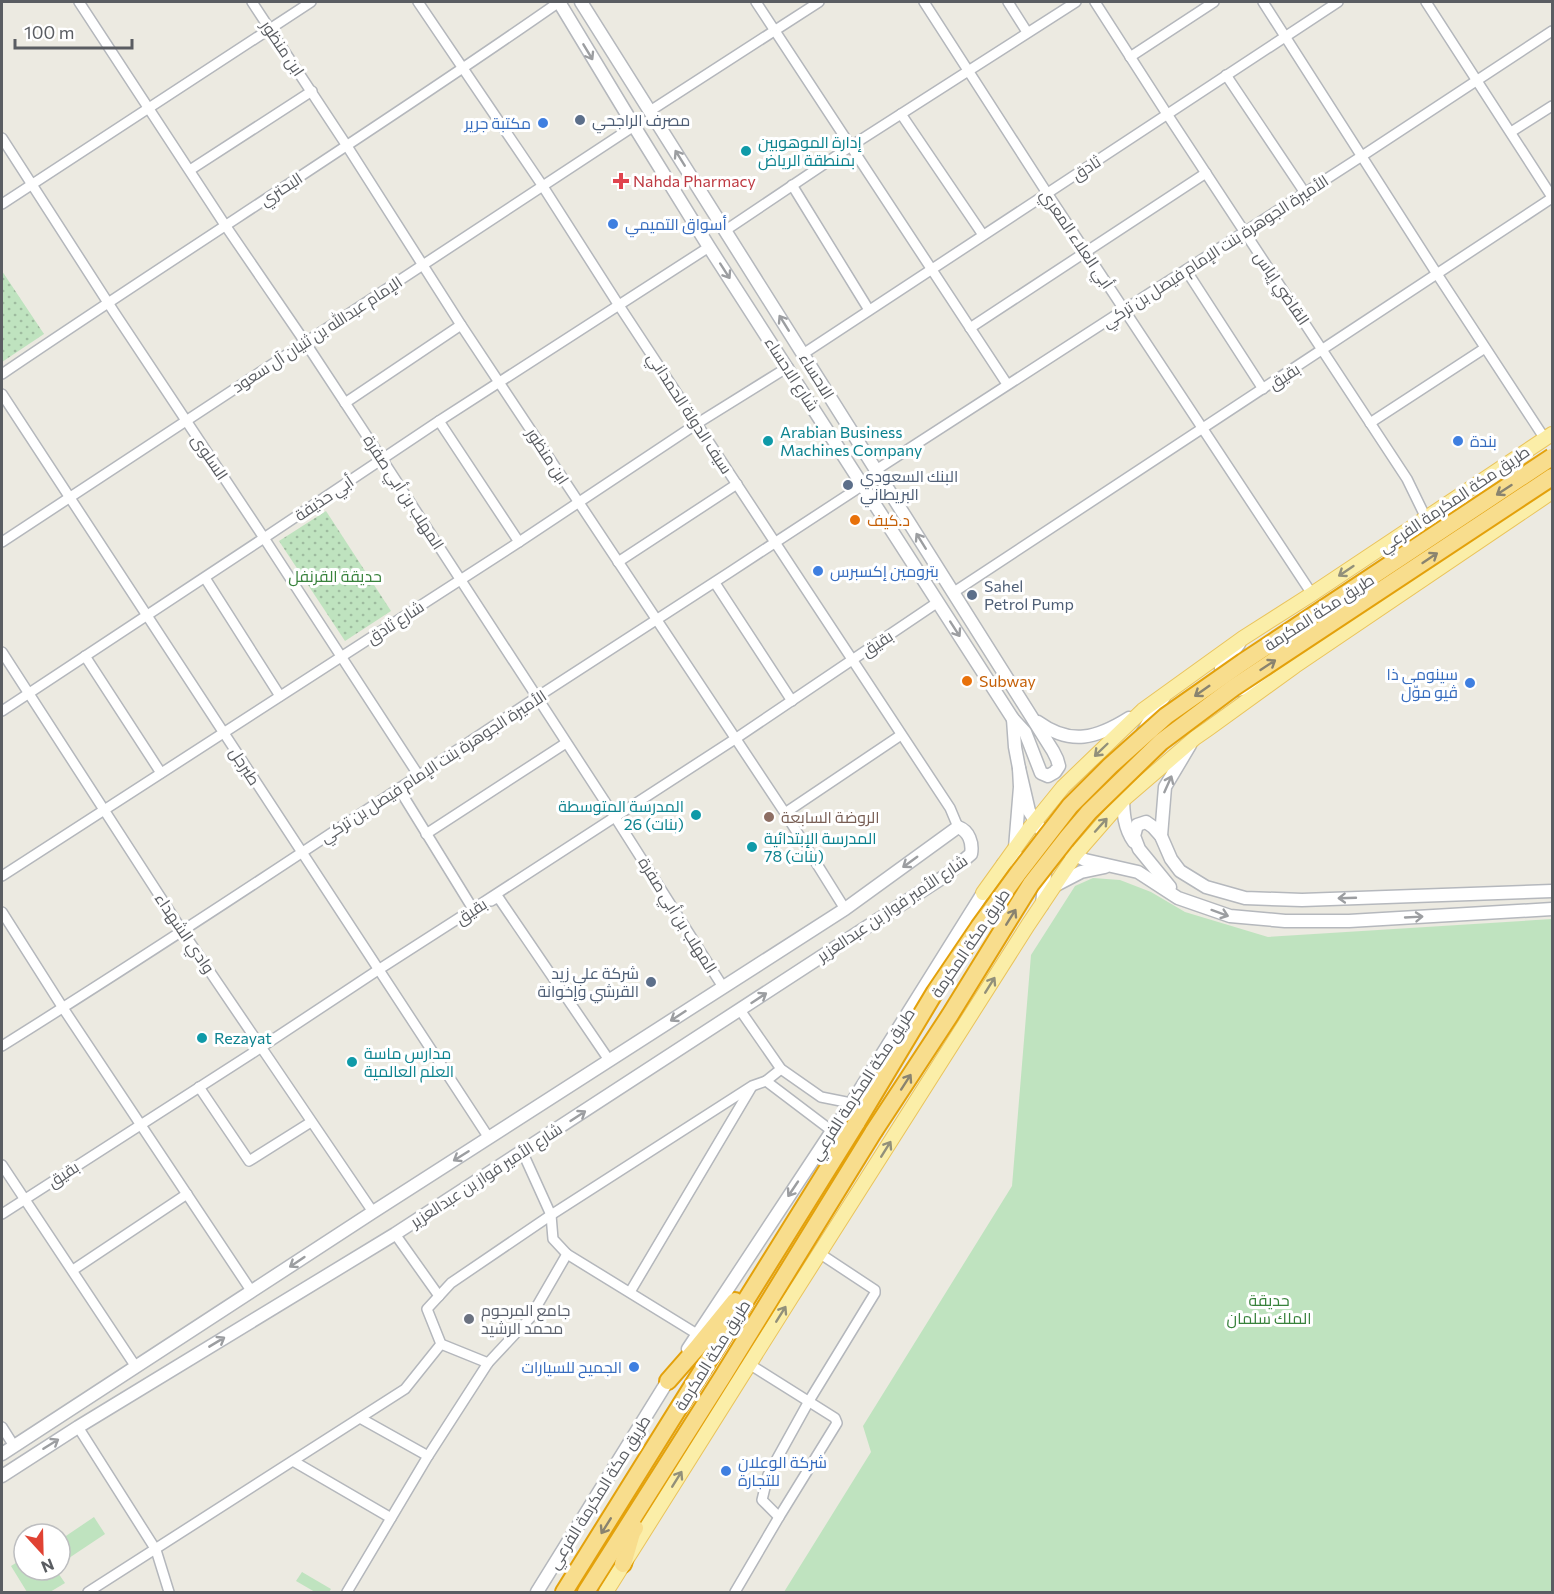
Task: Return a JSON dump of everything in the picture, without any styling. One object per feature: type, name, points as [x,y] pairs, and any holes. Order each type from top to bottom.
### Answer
[{"type":"highway","name":"طريق مكة المكرمة","points":[[564,1593],[857,1122],[935,992],[979,927],[1070,806],[1110,766],[1166,716],[1233,669],[1552,458]]},
{"type":"highway","name":"طريق مكة المكرمة","points":[[586,1593],[1031,884],[1089,812],[1161,742],[1233,688],[1552,477]]},
{"type":"highway","points":[[668,1382],[792,1226]]},
{"type":"highway","points":[[623,1564],[632,1533],[723,1376]]},
{"type":"main road","name":"شارع الاحساء","points":[[559,2],[709,246],[1013,719],[1025,732],[1041,773],[1048,776],[1059,766]]},
{"type":"main road","name":"الاحساء","points":[[581,2],[1033,718],[1053,751],[1059,766]]},
{"type":"main road","name":"طريق مكة المكرمة الفرعي","points":[[537,1593],[697,1334],[851,1103],[983,893],[1035,821],[1063,787],[1143,710],[1166,693],[1243,638],[1549,437]]},
{"type":"main road","points":[[606,1593],[819,1253],[1075,855],[1124,800],[1195,738],[1275,680],[1552,492]]},
{"type":"main road","points":[[1243,638],[1221,668],[1225,683],[1238,690],[1275,680]]},
{"type":"main road","points":[[1166,693],[1133,752],[1127,773],[1123,814],[1129,835],[1139,849],[1173,890],[1188,901]]},
{"type":"main road","points":[[1033,718],[1066,736],[1092,736],[1113,728],[1143,710]]},
{"type":"main road","points":[[1013,719],[1015,747],[1029,811],[1054,844],[1085,860],[1138,872],[1178,898],[1230,916],[1285,921],[1349,921],[1552,909]]},
{"type":"main road","points":[[1161,836],[1165,787],[1195,738]]},
{"type":"main road","points":[[1059,766],[1063,787],[1059,880]]},
{"type":"main road","points":[[1015,848],[1020,787],[1019,768]]},
{"type":"main road","points":[[1139,849],[1134,836],[1137,825],[1146,822],[1161,836],[1171,859],[1180,871],[1206,888],[1245,898],[1302,900],[1552,891]]},
{"type":"main road","name":"شارع الأمير فواز بن عبدالعزير","points":[[2,1454],[373,1212],[845,909],[958,828],[967,833],[972,846],[971,854],[945,876],[395,1234],[78,1427],[2,1476]]},
{"type":"main road","points":[[1003,864],[1020,858],[1044,874],[1042,905]]},
{"type":"main road","points":[[1059,880],[1109,866]]},
{"type":"main road","points":[[1490,893],[1490,913]]},
{"type":"street","name":"المهلب بن أبي صفرة","points":[[79,2],[461,579],[723,987]]},
{"type":"street","name":"ابن منظور","points":[[252,2],[312,91],[461,325],[785,813],[845,909]]},
{"type":"street","points":[[2,204],[311,2]]},
{"type":"street","name":"سيف الدولة الحمداني","points":[[418,2],[542,185],[950,808],[958,828]]},
{"type":"street","name":"البحتري","points":[[2,374],[107,302],[463,69],[559,2]]},
{"type":"street","points":[[756,2],[1007,384]]},
{"type":"street","points":[[650,111],[819,2]]},
{"type":"street","name":"أبي العلاء المعري","points":[[924,2],[967,71],[1312,594]]},
{"type":"street","points":[[1008,2],[1027,33]]},
{"type":"street","points":[[726,231],[850,146],[1076,2]]},
{"type":"street","name":"القاضي إياس","points":[[1095,2],[1407,479],[1426,518]]},
{"type":"street","points":[[1130,57],[1214,2]]},
{"type":"street","points":[[1263,2],[1485,348],[1549,437]]},
{"type":"street","name":"ثادق","points":[[804,354],[1338,2]]},
{"type":"street","points":[[1426,2],[1552,197]]},
{"type":"street","name":"الأميرة الجوهرة بنت الإمام فيصل بن تركي","points":[[876,470],[1362,156],[1552,30]]},
{"type":"street","points":[[1226,75],[1305,193]]},
{"type":"street","points":[[190,170],[312,91]]},
{"type":"street","points":[[1511,132],[1552,106]]},
{"type":"street","points":[[901,114],[983,235]]},
{"type":"street","name":"الإمام عبدالله بن ثنيان آل سعود","points":[[2,542],[634,126]]},
{"type":"street","name":"السلوى","points":[[2,138],[107,302],[419,776]]},
{"type":"street","points":[[970,328],[1206,173]]},
{"type":"street","points":[[792,185],[869,310]]},
{"type":"street","name":"بقيق","points":[[954,592],[1552,197]]},
{"type":"street","name":"أبي حذيفة","points":[[2,711],[439,421],[709,246]]},
{"type":"street","points":[[1186,270],[1263,389]]},
{"type":"street","points":[[345,403],[461,325]]},
{"type":"street","points":[[1370,423],[1485,348]]},
{"type":"street","name":"شارع ثادق","points":[[2,876],[519,542],[698,423],[788,367]]},
{"type":"street","name":"طبرجل","points":[[2,394],[489,1138]]},
{"type":"street","points":[[439,421],[519,542]]},
{"type":"street","points":[[618,562],[737,484]]},
{"type":"street","name":"الأميرة الجوهرة بنت الإمام فيصل بن تركي","points":[[2,1046],[183,932],[863,485]]},
{"type":"street","points":[[204,578],[280,696]]},
{"type":"street","points":[[715,583],[792,701]]},
{"type":"street","name":"بقيق","points":[[2,1214],[735,739],[938,602]]},
{"type":"street","name":"وادي الشهداء","points":[[2,652],[183,932],[373,1212]]},
{"type":"street","points":[[86,656],[161,773]]},
{"type":"street","points":[[785,813],[901,735]]},
{"type":"street","points":[[426,834],[566,742]]},
{"type":"street","points":[[399,789],[473,909],[498,897],[609,1060]]},
{"type":"street","points":[[2,912],[63,1008],[252,1292]]},
{"type":"street","points":[[740,1010],[782,1069],[821,1097],[851,1103]]},
{"type":"street","points":[[488,1363],[441,1344],[427,1309],[451,1283],[551,1215],[782,1069]]},
{"type":"street","points":[[766,1081],[832,1131]]},
{"type":"street","points":[[630,1292],[752,1086]]},
{"type":"street","points":[[200,1087],[249,1161],[311,1122]]},
{"type":"street","points":[[522,1151],[551,1215],[553,1239],[567,1254],[697,1334]]},
{"type":"street","points":[[2,1165],[136,1366]]},
{"type":"street","points":[[73,1270],[187,1194]]},
{"type":"street","points":[[395,1234],[439,1296]]},
{"type":"street","points":[[779,1517],[762,1500],[768,1475],[809,1401],[875,1293],[875,1290],[819,1253]]},
{"type":"street","points":[[347,1593],[428,1456],[488,1363],[530,1318],[567,1254]]},
{"type":"street","points":[[88,1593],[405,1389],[441,1344]]},
{"type":"street","points":[[735,1593],[837,1423],[835,1419],[809,1401],[749,1364]]},
{"type":"street","points":[[360,1418],[428,1456]]},
{"type":"street","points":[[2,1427],[14,1446]]},
{"type":"street","points":[[78,1427],[156,1550],[169,1593]]},
{"type":"street","points":[[293,1461],[391,1518]]},
{"type":"green space","points":[[2,271],[44,334],[2,362]]},
{"type":"green space","name":"حديقة القرنفل","points":[[326,511],[391,611],[345,641],[279,541]]},
{"type":"green space","name":"حديقة الملك سلمان","points":[[1093,878],[1120,880],[1151,892],[1185,912],[1268,937],[1552,919],[1552,1592],[784,1592],[871,1452],[863,1426],[1012,1186],[1031,955],[1075,886]]},
{"type":"green space","points":[[94,1517],[105,1534],[72,1556],[72,1532]]},
{"type":"green space","points":[[302,1572],[331,1589],[329,1592],[315,1592],[296,1581]]},
{"type":"green space","points":[[21,1582],[65,1583],[50,1592],[27,1592]]},
{"type":"place","name":"مصرف الراجحي","points":[[580,120]]},
{"type":"place","name":"مكتبة جرير","points":[[543,123]]},
{"type":"place","name":"إدارة الموهوبين بمنطقة الرياض","points":[[746,151]]},
{"type":"place","name":"Nahda Pharmacy","points":[[621,181]]},
{"type":"place","name":"أسواق التميمي","points":[[613,224]]},
{"type":"place","name":"Arabian Business Machines Company","points":[[768,441]]},
{"type":"place","name":"بندة","points":[[1458,441]]},
{"type":"place","name":"البنك السعودي البريطاني","points":[[848,485]]},
{"type":"place","name":"د.كيف","points":[[855,520]]},
{"type":"place","name":"بترومين إكسبرس","points":[[818,571]]},
{"type":"place","name":"Sahel Petrol Pump","points":[[972,595]]},
{"type":"place","name":"Subway","points":[[967,681]]},
{"type":"place","name":"سينومي ذا ڤيو موّل","points":[[1470,683]]},
{"type":"place","name":"المدرسة المتوسطة 26 (بنات)","points":[[696,815]]},
{"type":"place","name":"الروضة السابعة","points":[[769,817]]},
{"type":"place","name":"المدرسة الإبتدائية 78 (بنات)","points":[[752,847]]},
{"type":"place","name":"شركة علي زيد القرشي وإخوانة","points":[[651,982]]},
{"type":"place","name":"Rezayat","points":[[202,1038]]},
{"type":"place","name":"مدارس ماسة العلم العالمية","points":[[352,1062]]},
{"type":"place","name":"جامع المرحوم محمد الرشيد","points":[[469,1319]]},
{"type":"place","name":"الجميح للسيارات","points":[[634,1367]]},
{"type":"place","name":"شركة الوعلان للتجارة","points":[[726,1471]]}]
